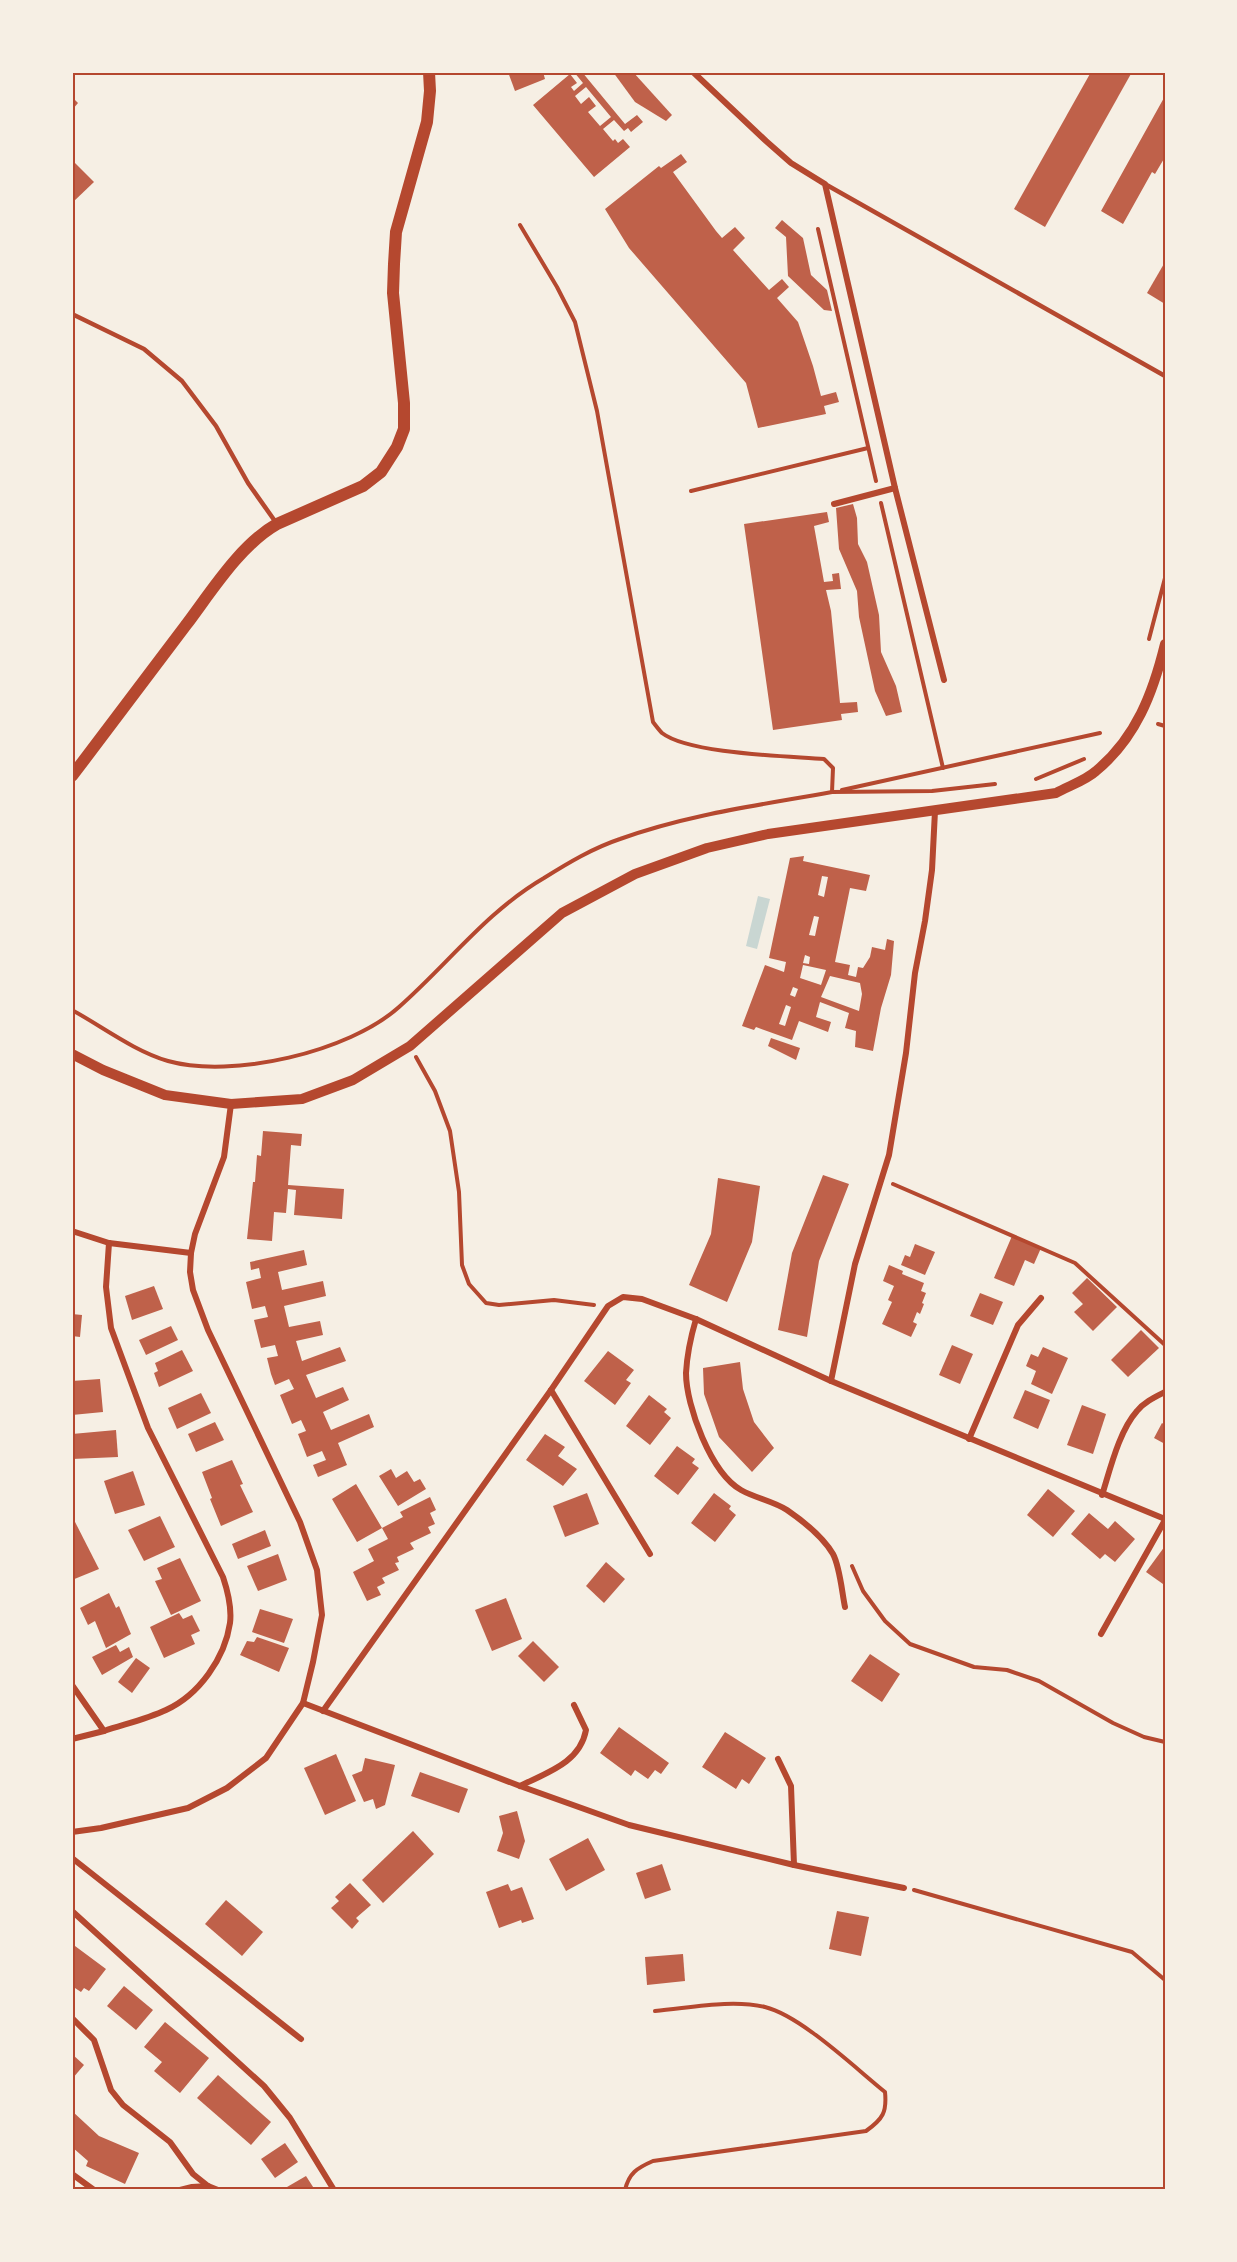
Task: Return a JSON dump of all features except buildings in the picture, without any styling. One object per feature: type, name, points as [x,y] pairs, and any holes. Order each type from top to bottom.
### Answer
[{"type":"main road","points":[[72,776],[223,576],[265,530],[363,486],[381,472],[397,447],[404,429],[404,402],[393,293],[396,232],[427,122],[429,72]]},
{"type":"street","points":[[693,72],[766,141],[792,163],[825,184],[895,488],[944,680]]},
{"type":"street","points":[[834,504],[895,488]]},
{"type":"street","points":[[72,1054],[103,1070],[165,1095],[231,1104],[302,1099],[353,1080],[410,1046],[562,913],[635,874],[707,848],[768,834],[1056,793],[1095,773],[1124,744],[1143,714],[1158,674],[1165,644]]},
{"type":"street","points":[[831,1381],[855,1264],[882,1179],[898,1104],[915,973],[932,870],[935,811]]},
{"type":"street","points":[[72,1832],[101,1828],[188,1808],[227,1788],[266,1758],[303,1703],[322,1615],[317,1570],[300,1522],[208,1330],[193,1290],[190,1272],[195,1234],[224,1157],[231,1104]]},
{"type":"street","points":[[72,1231],[109,1243],[191,1253]]},
{"type":"street","points":[[72,1739],[167,1710],[190,1695],[208,1674],[224,1646],[230,1622],[230,1598],[223,1577],[147,1428],[111,1328],[106,1287],[109,1243]]},
{"type":"street","points":[[323,1711],[608,1306],[623,1297],[642,1299],[696,1319],[831,1381],[1165,1520],[1101,1634]]},
{"type":"street","points":[[969,1439],[1018,1325],[1041,1298]]},
{"type":"street","points":[[696,1319],[686,1374],[693,1415],[711,1455],[723,1474],[739,1489],[786,1509],[822,1540],[834,1556],[845,1608]]},
{"type":"street","points":[[551,1390],[650,1554]]},
{"type":"street","points":[[1102,1495],[1115,1456],[1132,1419],[1137,1411],[1149,1401],[1165,1392]]},
{"type":"street","points":[[72,1685],[104,1731]]},
{"type":"street","points":[[303,1703],[629,1825],[794,1865],[904,1888]]},
{"type":"street","points":[[520,1786],[566,1763],[579,1749],[586,1730],[574,1705]]},
{"type":"street","points":[[778,1759],[791,1786],[794,1865]]},
{"type":"street","points":[[72,1858],[301,2039]]},
{"type":"street","points":[[72,1911],[264,2086],[290,2118],[334,2190]]},
{"type":"street","points":[[72,2018],[94,2040],[111,2090],[123,2105],[170,2142],[193,2174],[208,2186],[218,2190]]},
{"type":"street","points":[[72,2174],[94,2190]]},
{"type":"street","points":[[180,2190],[208,2186]]},
{"type":"lane","points":[[825,184],[1165,376]]},
{"type":"lane","points":[[72,314],[144,349],[182,381],[216,426],[248,483],[277,524]]},
{"type":"path","points":[[520,225],[575,322],[597,411],[653,722],[663,734],[718,751],[824,759],[833,768],[832,792],[932,792],[1000,783]]},
{"type":"path","points":[[690,491],[885,444]]},
{"type":"path","points":[[1158,724],[1165,726]]},
{"type":"path","points":[[1034,779],[1088,758]]},
{"type":"path","points":[[410,1046],[435,1091],[450,1131],[459,1192],[462,1265],[469,1284],[478,1296],[486,1303],[499,1305],[554,1300],[608,1306]]},
{"type":"path","points":[[882,1179],[1075,1263],[1165,1346]]},
{"type":"path","points":[[852,1565],[863,1591],[885,1621],[910,1644],[974,1667],[1007,1670],[1040,1681],[1113,1723],[1144,1737],[1165,1742]]},
{"type":"path","points":[[904,1888],[1132,1952],[1165,1980]]},
{"type":"path","points":[[625,2190],[627,2179],[635,2169],[653,2161],[866,2131],[879,2121],[886,2106],[885,2092],[795,2019],[766,2007],[744,2005],[655,2011]]},
{"type":"shaded area","points":[[758,896],[770,899],[757,949],[746,946]]}]
